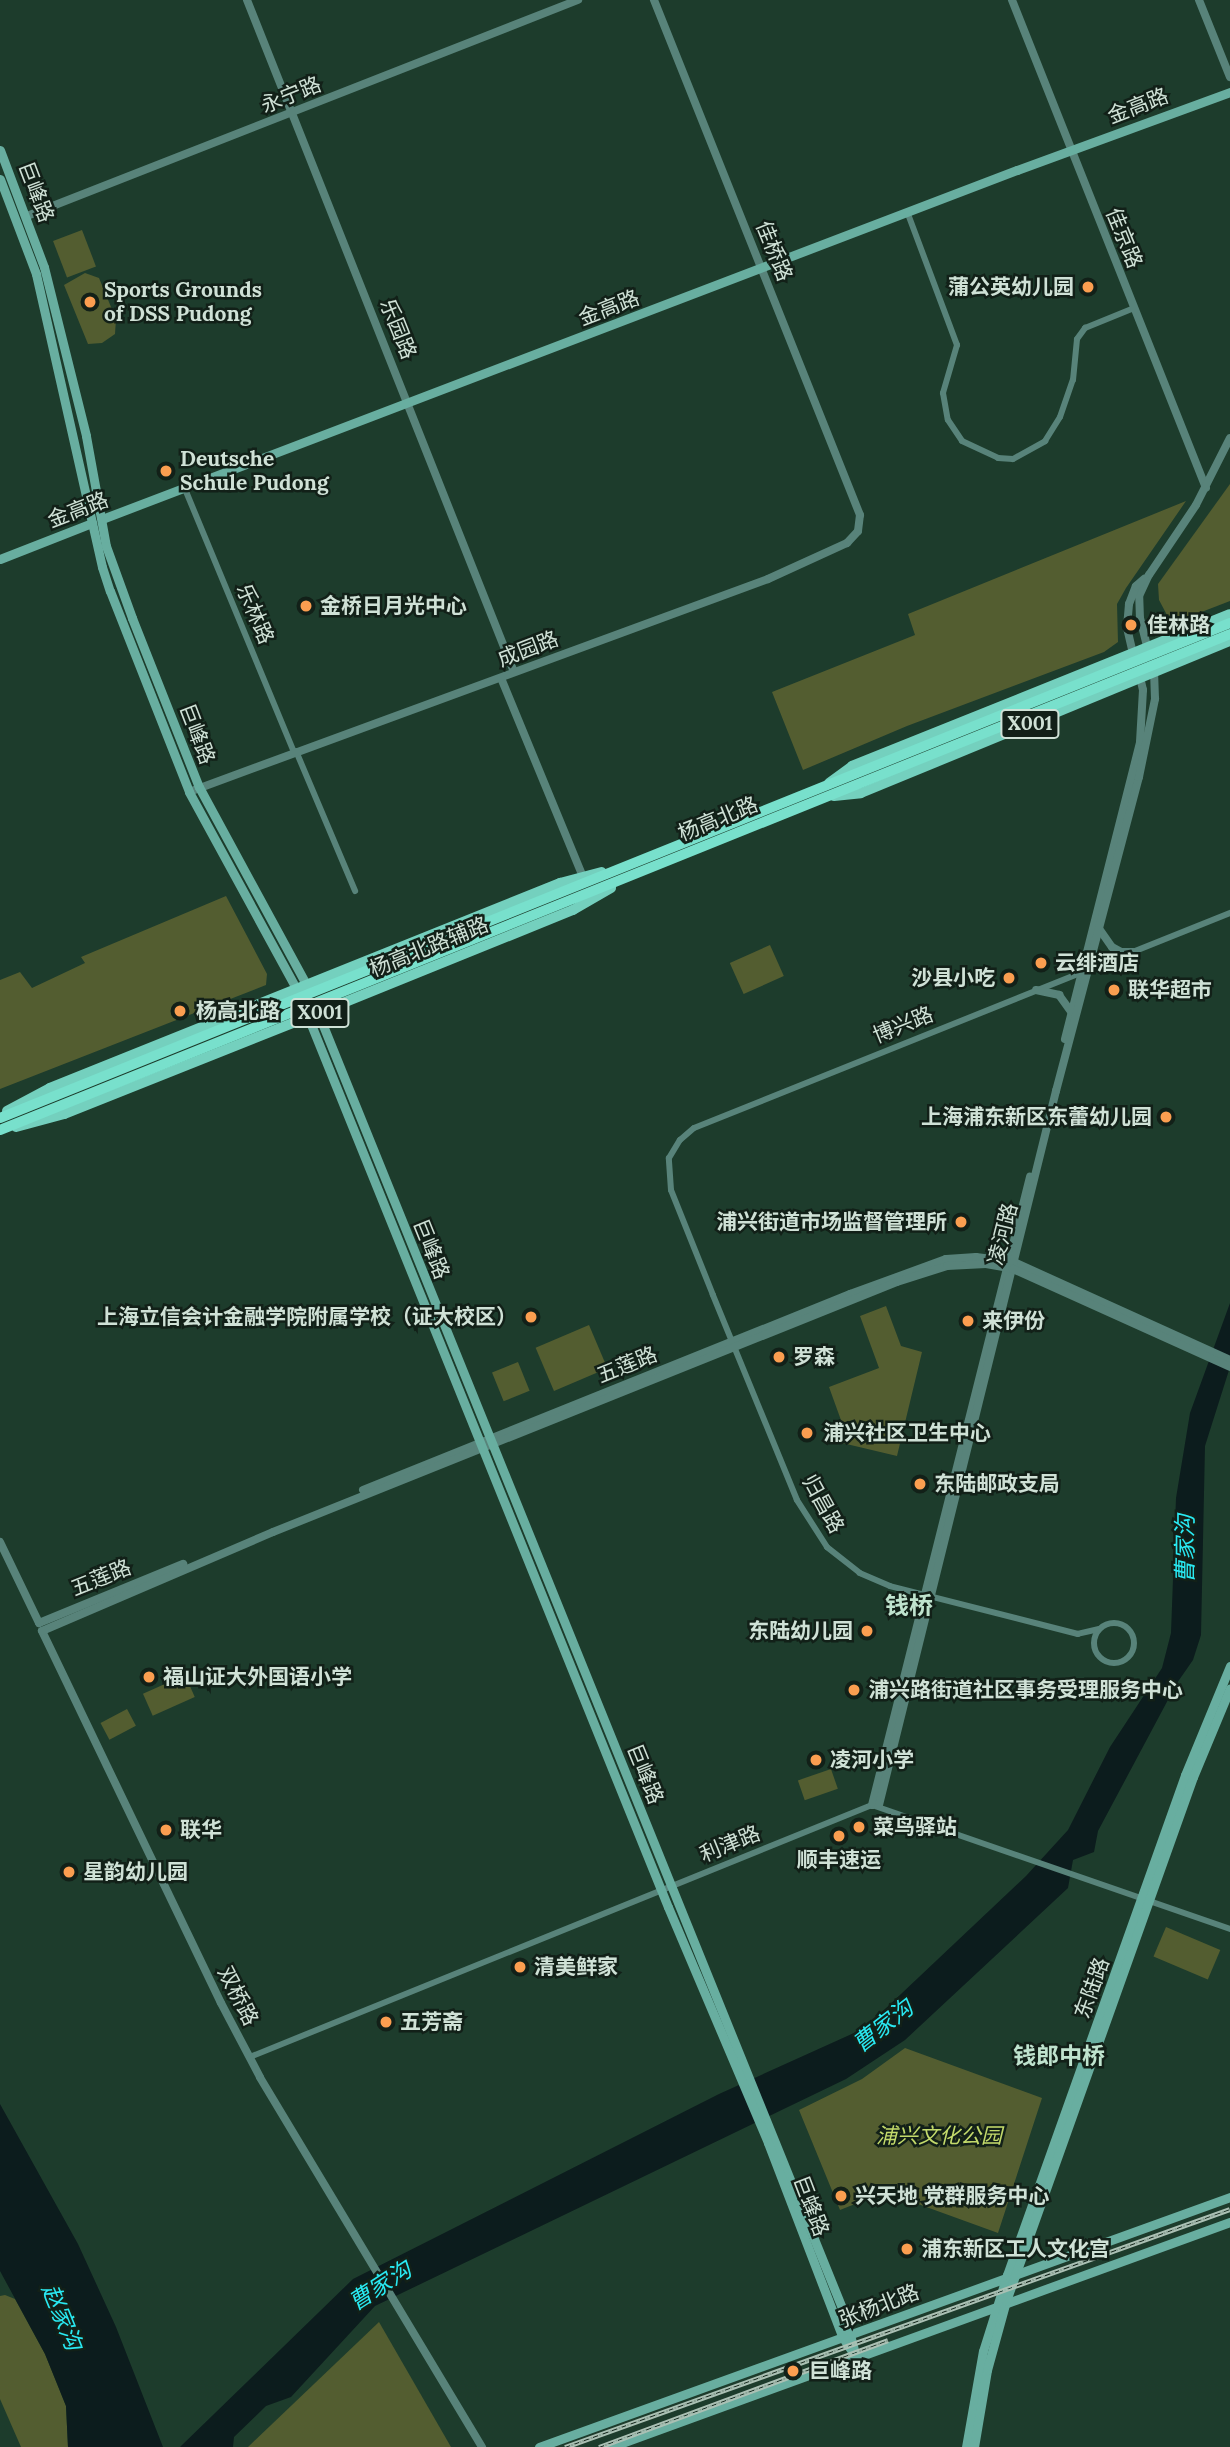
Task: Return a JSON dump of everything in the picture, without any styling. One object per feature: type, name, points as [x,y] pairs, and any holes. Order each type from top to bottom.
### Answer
[{"type":"highway","name":"杨高北路","points":[[961,737],[1230,623]]},
{"type":"highway","name":"杨高北路","points":[[0,1131],[82,1091],[825,791],[1230,634]]},
{"type":"highway","name":"杨高北路","points":[[0,1116],[82,1091]]},
{"type":"main road","name":"金高路","points":[[102,519],[1230,92]]},
{"type":"main road","name":"巨峰路","points":[[0,150],[27,216],[62,333],[106,545],[132,618],[199,787],[313,1015],[487,1444],[671,1886],[856,2357]]},
{"type":"main road","name":"巨峰路","points":[[0,179],[36,274],[110,591],[189,792],[301,987]]},
{"type":"main road","name":"金高路","points":[[0,559],[92,523]]},
{"type":"main road","name":"杨高北路","points":[[825,791],[852,766],[1230,614]]},
{"type":"main road","name":"杨高北路","points":[[825,791],[861,793],[1230,641]]},
{"type":"main road","name":"杨高北路辅路","points":[[0,1116],[50,1088],[560,883],[630,870]]},
{"type":"main road","name":"杨高北路辅路","points":[[0,1131],[64,1114],[573,910],[630,870]]},
{"type":"main road","name":"巨峰路","points":[[487,1444],[661,1891],[739,2064]]},
{"type":"main road","name":"东陆路","points":[[1146,1900],[1185,1774],[1230,1666]]},
{"type":"main road","name":"东陆路","points":[[966,2447],[979,2368],[1146,1900],[1230,1688]]},
{"type":"main road","name":"张杨北路","points":[[540,2447],[1230,2197]]},
{"type":"main road","name":"张杨北路","points":[[611,2447],[1230,2222]]},
{"type":"main road","name":"东陆路","points":[[974,2447],[1002,2303]]},
{"type":"street","name":"乐园路","points":[[247,0],[514,672]]},
{"type":"street","name":"永宁路","points":[[17,220],[578,0]]},
{"type":"street","name":"佳桥路","points":[[654,0],[860,515]]},
{"type":"street","name":"佳京路","points":[[1012,0],[1207,485]]},
{"type":"street","points":[[1199,0],[1230,77]]},
{"type":"street","name":"佳京路","points":[[1073,150],[1207,485]]},
{"type":"street","points":[[908,214],[957,345],[943,393],[948,419],[961,441],[998,458],[1013,459],[1045,441],[1060,417],[1073,380],[1077,339],[1085,328],[1134,308]]},
{"type":"street","points":[[1155,671],[1147,647],[1139,596],[1149,575],[1207,485],[1230,438]]},
{"type":"street","name":"乐林路","points":[[184,489],[355,891]]},
{"type":"street","name":"成园路","points":[[189,792],[768,579],[853,539],[860,527],[860,515]]},
{"type":"street","name":"金高路","points":[[92,523],[102,519]]},
{"type":"street","points":[[1141,677],[1127,627],[1129,604],[1136,586],[1149,575]]},
{"type":"street","name":"凌河路","points":[[875,1805],[1072,1013],[1100,930],[1147,743],[1155,671]]},
{"type":"street","name":"凌河路","points":[[1010,1265],[1086,971],[1140,742],[1141,677]]},
{"type":"street","points":[[501,678],[583,877]]},
{"type":"street","name":"博兴路","points":[[672,1149],[694,1128],[1230,913]]},
{"type":"street","points":[[1100,930],[1112,947],[1121,952],[1133,952]]},
{"type":"street","points":[[1036,990],[1059,995],[1072,1013]]},
{"type":"street","name":"归昌路","points":[[672,1149],[667,1168],[671,1189],[797,1500],[822,1541],[842,1561],[860,1573],[928,1596],[1078,1634],[1100,1657],[1114,1663],[1128,1657],[1133,1648],[1133,1637],[1124,1625],[1108,1623],[1099,1629],[1078,1634]]},
{"type":"street","name":"五莲路","points":[[41,1627],[487,1444],[928,1271],[966,1264],[1010,1265],[1200,1350],[1230,1367]]},
{"type":"street","name":"五莲路","points":[[1200,1350],[1230,1360]]},
{"type":"street","name":"双桥路","points":[[0,1542],[250,2057],[482,2447]]},
{"type":"street","points":[[1094,1648],[1094,1638],[1099,1629]]},
{"type":"street","points":[[875,1805],[1230,1929]]},
{"type":"street","name":"利津路","points":[[250,2057],[875,1805]]},
{"type":"green space","name":"Sports Grounds of DSS Pudong","points":[[82,230],[96,266],[67,278],[53,241]]},
{"type":"green space","name":"Sports Grounds of DSS Pudong","points":[[85,273],[99,278],[116,319],[115,334],[102,343],[88,344],[64,285]]},
{"type":"green space","points":[[1230,484],[1230,601],[1186,618],[1167,615],[1159,600],[1158,584]]},
{"type":"green space","points":[[1186,501],[1117,604],[1118,642],[1104,652],[907,726],[803,770],[772,692],[915,635],[908,614]]},
{"type":"green space","points":[[226,896],[267,974],[266,985],[0,1089],[0,980],[20,972],[32,988],[85,963],[81,957]]},
{"type":"green space","points":[[770,945],[784,976],[744,994],[730,963]]},
{"type":"green space","points":[[886,1306],[901,1346],[922,1352],[897,1456],[838,1442],[842,1423],[829,1387],[879,1368],[860,1316]]},
{"type":"green space","points":[[589,1325],[607,1368],[554,1391],[536,1348]]},
{"type":"green space","points":[[518,1362],[530,1391],[504,1401],[492,1372]]},
{"type":"green space","points":[[185,1675],[195,1697],[153,1716],[143,1694]]},
{"type":"green space","points":[[127,1709],[136,1726],[109,1740],[101,1723]]},
{"type":"green space","points":[[831,1769],[838,1789],[805,1800],[798,1780]]},
{"type":"green space","points":[[1166,1927],[1220,1950],[1208,1980],[1153,1956]]},
{"type":"green space","name":"浦兴文化公园","points":[[905,2048],[1042,2098],[998,2233],[885,2192],[840,2210],[799,2110],[862,2079]]},
{"type":"green space","points":[[0,2296],[15,2299],[45,2354],[66,2406],[68,2447],[21,2447],[0,2399]]},
{"type":"green space","points":[[379,2322],[451,2447],[248,2447]]},
{"type":"water","name":"曹家沟","points":[[1230,1303],[1230,1367],[1205,1446],[1201,1635],[1193,1660],[1177,1683],[1098,1831],[1094,1852],[1073,1860],[1068,1888],[905,2040],[846,2079],[375,2306],[291,2397],[266,2406],[234,2437],[233,2447],[180,2447],[353,2279],[719,2094],[865,2028],[1026,1876],[1068,1830],[1110,1747],[1162,1668],[1171,1633],[1176,1498],[1190,1413]]},
{"type":"water","name":"赵家沟","points":[[0,2104],[78,2244],[116,2327],[163,2447],[68,2447],[66,2406],[45,2354],[0,2271]]},
{"type":"railway","points":[[565,2447],[1230,2209]]},
{"type":"railway","points":[[599,2447],[888,2340]]},
{"type":"place","name":"蒲公英幼儿园","points":[[1088,287]]},
{"type":"place","name":"Sports Grounds of DSS Pudong","points":[[90,302]]},
{"type":"place","name":"Deutsche Schule Pudong","points":[[166,471]]},
{"type":"place","name":"金桥日月光中心","points":[[306,606]]},
{"type":"place","name":"佳林路","points":[[1131,625]]},
{"type":"place","name":"云绯酒店","points":[[1041,963]]},
{"type":"place","name":"沙县小吃","points":[[1009,978]]},
{"type":"place","name":"联华超市","points":[[1114,990]]},
{"type":"place","name":"杨高北路","points":[[180,1011]]},
{"type":"place","name":"上海浦东新区东蕾幼儿园","points":[[1166,1117]]},
{"type":"place","name":"浦兴街道市场监督管理所","points":[[961,1222]]},
{"type":"place","name":"上海立信会计金融学院附属学校（证大校区）","points":[[531,1317]]},
{"type":"place","name":"来伊份","points":[[968,1321]]},
{"type":"place","name":"罗森","points":[[779,1357]]},
{"type":"place","name":"浦兴社区卫生中心","points":[[807,1433]]},
{"type":"place","name":"东陆邮政支局","points":[[920,1484]]},
{"type":"place","name":"东陆幼儿园","points":[[867,1631]]},
{"type":"place","name":"福山证大外国语小学","points":[[149,1677]]},
{"type":"place","name":"浦兴路街道社区事务受理服务中心","points":[[854,1690]]},
{"type":"place","name":"凌河小学","points":[[816,1760]]},
{"type":"place","name":"菜鸟驿站","points":[[859,1827]]},
{"type":"place","name":"联华","points":[[166,1830]]},
{"type":"place","name":"顺丰速运","points":[[839,1836]]},
{"type":"place","name":"星韵幼儿园","points":[[69,1872]]},
{"type":"place","name":"清美鲜家","points":[[520,1967]]},
{"type":"place","name":"五芳斋","points":[[386,2022]]},
{"type":"place","name":"兴天地 党群服务中心","points":[[841,2196]]},
{"type":"place","name":"浦东新区工人文化宫","points":[[907,2249]]},
{"type":"place","name":"巨峰路","points":[[793,2371]]},
{"type":"district","name":"钱桥","points":[[909,1606]]},
{"type":"district","name":"钱郎中桥","points":[[1059,2056]]}]
